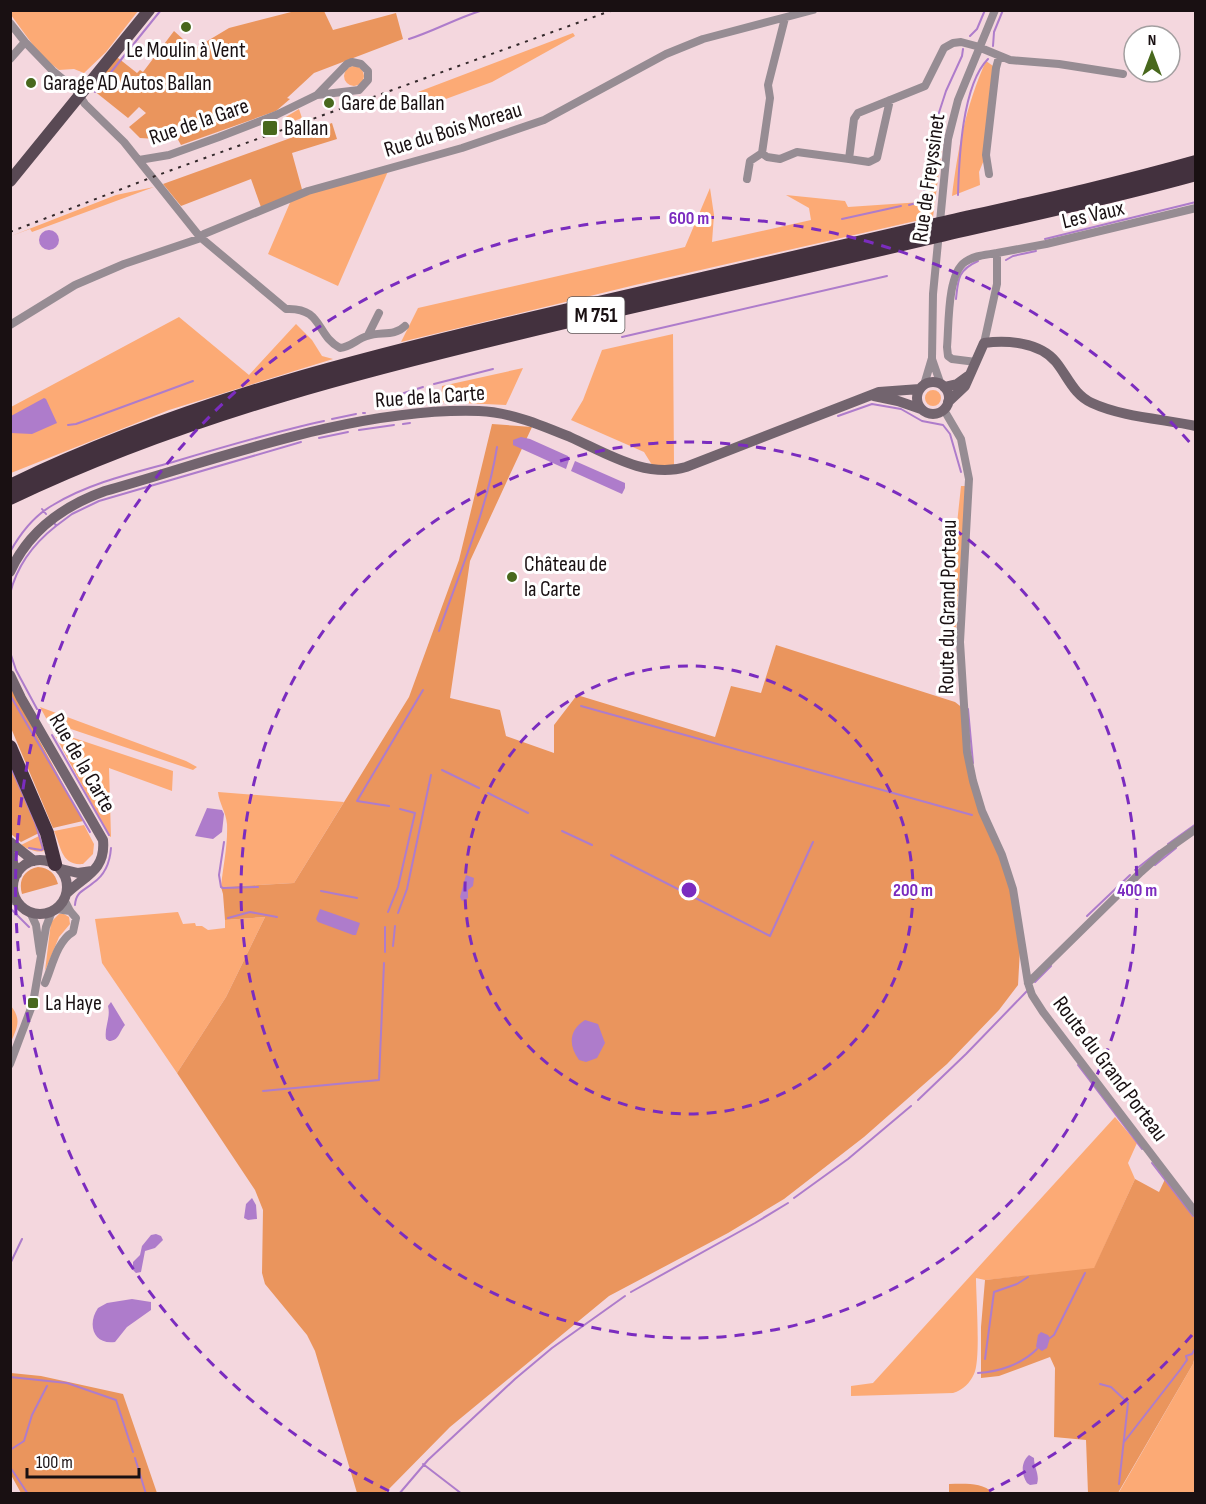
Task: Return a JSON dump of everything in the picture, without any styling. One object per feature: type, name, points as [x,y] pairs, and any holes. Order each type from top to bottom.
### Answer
[{"type":"highway","name":"M 751","points":[[10,484],[188,412],[359,361],[1196,162]]},
{"type":"highway","name":"M 751","points":[[10,498],[146,440],[202,420],[362,372],[470,344],[1196,174]]},
{"type":"highway","points":[[10,508],[62,474]]},
{"type":"highway","points":[[10,747],[47,833],[58,867]]},
{"type":"main road","points":[[10,181],[149,10]]},
{"type":"street","name":"Rue du Bois Moreau","points":[[10,325],[58,294],[108,270],[200,237],[308,191],[502,136],[544,120],[669,53],[712,36],[813,10]]},
{"type":"street","name":"Rue de Freyssinet","points":[[932,358],[936,259],[948,139],[953,116],[995,10]]},
{"type":"street","points":[[747,179],[750,161],[762,153],[770,98],[768,85],[784,18]]},
{"type":"street","name":"Rue de la Gare","points":[[10,22],[25,42],[53,71],[75,89],[79,97],[139,160],[169,154],[219,136],[276,115],[317,95],[350,90]]},
{"type":"street","points":[[10,59],[25,42]]},
{"type":"street","points":[[849,159],[856,116],[862,111],[925,86],[940,54],[948,45],[961,42],[979,47],[999,57],[1017,61],[1059,63],[1122,74]]},
{"type":"street","points":[[989,174],[986,155],[999,57]]},
{"type":"street","points":[[352,62],[361,64],[368,72],[368,80],[363,88],[350,90],[341,81],[343,67],[352,62]]},
{"type":"street","name":"Rue de la Gare","points":[[317,95],[341,72]]},
{"type":"street","points":[[762,153],[767,157],[780,159],[797,152],[869,162],[877,158],[890,100]]},
{"type":"street","points":[[139,160],[200,237],[286,309],[303,311],[312,315],[337,347],[347,347],[368,335],[397,332],[403,324]]},
{"type":"street","name":"Les Vaux","points":[[976,362],[957,360],[948,356],[947,347],[953,283],[957,270],[965,262],[980,256],[1046,244],[1196,208]]},
{"type":"street","points":[[870,395],[898,401],[929,414],[940,413],[961,392],[984,343],[997,284],[997,253]]},
{"type":"street","points":[[368,335],[379,313]]},
{"type":"street","points":[[984,343],[1012,342],[1042,351],[1055,360],[1079,394],[1095,404],[1196,426]]},
{"type":"street","points":[[932,358],[947,392],[946,406]]},
{"type":"street","points":[[921,409],[917,403],[917,396],[932,358]]},
{"type":"street","points":[[922,387],[935,383],[943,386],[957,384],[968,376]]},
{"type":"street","name":"Rue de la Carte","points":[[10,572],[27,542],[45,524],[70,506],[95,494],[294,436],[363,422],[418,414],[463,411],[501,413],[547,428],[640,467],[665,471],[686,466],[879,392],[922,387]]},
{"type":"street","name":"Route du Grand Porteau","points":[[946,406],[961,439],[969,479],[960,642],[968,752],[973,782],[982,811],[1002,855],[1013,889],[1028,983],[1043,1012],[1196,1214]]},
{"type":"street","name":"Rue de la Carte","points":[[10,675],[21,698],[100,833],[104,848],[102,857],[87,879],[76,885],[65,897]]},
{"type":"street","points":[[1028,983],[1141,872],[1162,853],[1196,829]]},
{"type":"street","points":[[10,842],[34,861]]},
{"type":"street","points":[[10,854],[14,879],[14,901],[30,912],[43,914],[54,910],[70,911]]},
{"type":"street","points":[[14,879],[24,865],[34,861],[45,860],[78,873],[92,871]]},
{"type":"street","points":[[45,983],[62,942],[74,932],[76,919],[65,897],[67,884],[58,867]]},
{"type":"street","points":[[10,1064],[33,1003],[47,921],[65,897]]},
{"type":"street","points":[[30,912],[36,925],[40,954]]},
{"type":"shaded area","points":[[10,11],[138,11],[106,52],[84,73],[74,69],[59,70],[41,56]]},
{"type":"shaded area","points":[[295,11],[324,11],[333,30],[396,13],[403,39],[314,73],[276,111],[181,145],[176,136],[156,139],[140,138],[129,127],[146,113],[139,107],[128,118],[88,86],[113,54],[137,73],[140,70],[143,72],[174,31],[194,49],[229,28]]},
{"type":"shaded area","points":[[573,33],[575,36],[492,82],[424,107],[418,92]]},
{"type":"shaded area","points":[[986,61],[996,68],[986,155],[979,172],[980,185],[952,196],[964,127],[973,94]]},
{"type":"shaded area","points":[[354,66],[361,69],[364,76],[361,83],[354,86],[347,83],[344,76],[347,69]]},
{"type":"shaded area","points":[[299,109],[302,118],[286,124],[284,118]]},
{"type":"shaded area","points":[[332,123],[337,139],[292,153],[303,193],[262,210],[251,179],[181,206],[163,184]]},
{"type":"shaded area","points":[[933,139],[943,140],[933,217],[635,285],[401,342],[418,308],[685,247],[710,188],[714,215],[712,242],[811,220],[809,208],[786,195],[845,201],[848,207],[922,202]]},
{"type":"shaded area","points":[[389,169],[338,286],[268,254],[292,198]]},
{"type":"shaded area","points":[[154,187],[32,232],[30,229],[11,236],[116,195]]},
{"type":"shaded area","points":[[49,230],[56,233],[59,240],[56,247],[49,250],[42,247],[39,240],[42,233]]},
{"type":"shaded area","points":[[179,317],[249,375],[296,324],[312,340],[322,356],[333,359],[169,410],[11,473],[11,407]]},
{"type":"shaded area","points":[[673,334],[674,465],[652,465],[644,452],[571,420],[583,400],[602,350]]},
{"type":"shaded area","points":[[523,368],[506,405],[441,402],[442,386]]},
{"type":"shaded area","points":[[933,390],[939,392],[941,398],[939,404],[933,406],[927,404],[925,398],[927,392]]},
{"type":"shaded area","points":[[44,398],[57,423],[32,434],[11,433],[11,416]]},
{"type":"shaded area","points":[[492,424],[532,427],[470,561],[450,698],[500,710],[506,736],[554,753],[554,725],[577,695],[715,737],[731,686],[761,693],[776,645],[955,702],[964,709],[973,781],[1002,855],[1021,931],[1018,985],[999,1010],[947,1064],[864,1137],[784,1199],[728,1233],[609,1296],[450,1427],[385,1493],[357,1493],[315,1351],[307,1335],[265,1284],[262,1273],[263,1210],[255,1190],[177,1073],[226,997],[265,917],[225,920],[221,887],[294,883],[409,697],[459,560]]},
{"type":"shaded area","points":[[521,437],[568,456],[566,469],[513,445],[513,440]]},
{"type":"shaded area","points":[[575,461],[625,483],[622,494],[571,471]]},
{"type":"shaded area","points":[[961,486],[966,486],[955,644],[953,621],[956,533]]},
{"type":"shaded area","points":[[10,686],[83,821],[53,828],[11,728]]},
{"type":"shaded area","points":[[40,707],[197,767],[193,770],[53,723],[46,718]]},
{"type":"shaded area","points":[[59,733],[173,771],[172,791],[109,768],[111,837],[109,836],[55,735]]},
{"type":"shaded area","points":[[10,764],[39,833],[21,842],[11,834]]},
{"type":"shaded area","points":[[218,792],[344,802],[294,883],[221,887],[227,824]]},
{"type":"shaded area","points":[[207,808],[222,810],[224,814],[222,832],[213,839],[195,836]]},
{"type":"shaded area","points":[[84,825],[94,844],[93,854],[83,864],[76,864],[70,862],[63,854],[54,831]]},
{"type":"shaded area","points":[[39,836],[44,851],[35,851],[21,845]]},
{"type":"shaded area","points":[[38,867],[51,872],[58,884],[22,894],[23,876]]},
{"type":"shaded area","points":[[466,875],[474,878],[473,886],[468,890],[468,898],[462,901],[460,897]]},
{"type":"shaded area","points":[[320,909],[360,923],[356,935],[318,922],[316,919]]},
{"type":"shaded area","points":[[178,912],[183,924],[195,923],[196,926],[202,926],[208,930],[225,928],[225,920],[265,917],[226,997],[177,1073],[102,963],[95,919]]},
{"type":"shaded area","points":[[59,914],[69,917],[70,924],[59,937],[45,971],[51,922]]},
{"type":"shaded area","points":[[111,1002],[125,1025],[117,1038],[109,1041],[106,1035],[108,1006]]},
{"type":"shaded area","points":[[11,1006],[16,1015],[17,1028],[11,1042]]},
{"type":"shaded area","points":[[585,1020],[598,1024],[605,1043],[597,1058],[586,1062],[579,1060],[572,1043],[573,1033]]},
{"type":"shaded area","points":[[1115,1117],[1137,1143],[1128,1163],[1135,1179],[1094,1269],[985,1280],[976,1278],[978,1328],[976,1367],[966,1386],[953,1393],[851,1396],[851,1386],[873,1383]]},
{"type":"shaded area","points":[[1167,1175],[1195,1216],[1195,1356],[1193,1364],[1118,1493],[1088,1493],[1086,1440],[1054,1437],[1055,1368],[1050,1357],[999,1376],[981,1378],[981,1327],[985,1280],[1094,1268],[1135,1179],[1159,1192]]},
{"type":"shaded area","points":[[252,1198],[256,1205],[257,1219],[248,1220],[244,1218],[246,1204]]},
{"type":"shaded area","points":[[156,1234],[163,1240],[155,1248],[145,1251],[141,1272],[136,1273],[133,1270],[133,1262],[140,1255],[142,1246],[151,1235]]},
{"type":"shaded area","points":[[132,1299],[151,1302],[151,1310],[127,1327],[115,1342],[108,1342],[97,1337],[93,1320],[98,1308],[107,1303]]},
{"type":"shaded area","points":[[1041,1332],[1050,1338],[1047,1348],[1042,1351],[1036,1347],[1038,1335]]},
{"type":"shaded area","points":[[1195,1356],[1195,1493],[1118,1494],[1193,1364]]},
{"type":"shaded area","points":[[11,1373],[41,1376],[123,1394],[157,1493],[21,1493],[11,1475]]},
{"type":"shaded area","points":[[1029,1455],[1034,1458],[1037,1484],[1030,1485],[1024,1476],[1023,1465]]},
{"type":"shaded area","points":[[949,1484],[978,1485],[993,1493],[949,1493]]},
{"type":"waterway","points":[[95,92],[161,10]]},
{"type":"waterway","points":[[970,36],[977,29],[985,10]]},
{"type":"waterway","points":[[993,46],[994,32],[1003,10]]},
{"type":"waterway","points":[[409,39],[480,11]]},
{"type":"waterway","points":[[909,205],[923,201],[934,128],[963,49]]},
{"type":"waterway","points":[[958,195],[959,162],[967,104],[972,86],[988,59]]},
{"type":"waterway","points":[[1045,239],[1196,202]]},
{"type":"waterway","points":[[842,219],[901,206]]},
{"type":"waterway","points":[[1006,260],[1013,256],[1036,251]]},
{"type":"waterway","points":[[956,299],[960,276],[966,268],[978,261]]},
{"type":"waterway","points":[[622,337],[887,276]]},
{"type":"waterway","points":[[434,384],[493,369]]},
{"type":"waterway","points":[[68,425],[193,381]]},
{"type":"waterway","points":[[404,393],[423,387]]},
{"type":"waterway","points":[[838,416],[872,404],[901,409],[922,421],[943,425],[950,434],[961,472]]},
{"type":"waterway","points":[[332,419],[356,414]]},
{"type":"waterway","points":[[10,552],[23,532],[40,514],[81,491],[127,475],[324,421]]},
{"type":"waterway","points":[[403,424],[410,423]]},
{"type":"waterway","points":[[359,430],[394,425]]},
{"type":"waterway","points":[[319,438],[348,432]]},
{"type":"waterway","points":[[55,524],[56,526],[72,514],[99,501],[301,442]]},
{"type":"waterway","points":[[439,631],[480,517],[497,447]]},
{"type":"waterway","points":[[42,509],[46,514]]},
{"type":"waterway","points":[[10,594],[27,556],[56,526]]},
{"type":"waterway","points":[[10,652],[16,670],[37,709]]},
{"type":"waterway","points":[[389,806],[357,801],[423,690]]},
{"type":"waterway","points":[[10,695],[90,832]]},
{"type":"waterway","points":[[581,706],[972,815]]},
{"type":"waterway","points":[[968,709],[973,763]]},
{"type":"waterway","points":[[52,735],[109,835]]},
{"type":"waterway","points":[[10,765],[35,822],[43,849],[29,848]]},
{"type":"waterway","points":[[442,770],[479,788]]},
{"type":"waterway","points":[[398,913],[407,889],[431,775]]},
{"type":"waterway","points":[[488,793],[528,813]]},
{"type":"waterway","points":[[388,912],[398,887],[415,813],[400,809]]},
{"type":"waterway","points":[[1168,844],[1196,824]]},
{"type":"waterway","points":[[562,831],[592,845]]},
{"type":"waterway","points":[[224,842],[219,875],[221,887],[258,887]]},
{"type":"waterway","points":[[611,855],[770,936],[813,842]]},
{"type":"waterway","points":[[75,905],[79,894],[104,872],[111,848]]},
{"type":"waterway","points":[[1155,865],[1176,848]]},
{"type":"waterway","points":[[1135,870],[1159,851]]},
{"type":"waterway","points":[[1087,916],[1130,875]]},
{"type":"waterway","points":[[321,891],[357,898]]},
{"type":"waterway","points":[[10,908],[29,927]]},
{"type":"waterway","points":[[228,918],[250,912],[277,917]]},
{"type":"waterway","points":[[393,946],[395,926]]},
{"type":"waterway","points":[[385,927],[385,952]]},
{"type":"waterway","points":[[263,1091],[379,1080],[384,963]]},
{"type":"waterway","points":[[1035,982],[1051,966]]},
{"type":"waterway","points":[[918,1100],[1027,991]]},
{"type":"waterway","points":[[1078,1065],[1142,1149]]},
{"type":"waterway","points":[[794,1198],[848,1159],[911,1106]]},
{"type":"waterway","points":[[1152,1163],[1193,1216]]},
{"type":"waterway","points":[[631,1292],[788,1203]]},
{"type":"waterway","points":[[10,1264],[22,1239]]},
{"type":"waterway","points":[[1050,1338],[1054,1335],[1085,1273]]},
{"type":"waterway","points":[[985,1359],[994,1292],[1017,1284],[1028,1277]]},
{"type":"waterway","points":[[399,1494],[428,1460],[515,1379],[552,1348],[625,1296]]},
{"type":"waterway","points":[[978,1373],[1010,1366],[1037,1349]]},
{"type":"waterway","points":[[1124,1442],[1180,1370],[1187,1360],[1186,1356],[1192,1354],[1195,1349]]},
{"type":"waterway","points":[[10,1377],[67,1383],[116,1400],[133,1452]]},
{"type":"waterway","points":[[1100,1384],[1111,1387],[1128,1403],[1119,1484]]},
{"type":"waterway","points":[[10,1450],[24,1441],[32,1415],[47,1386]]},
{"type":"waterway","points":[[135,1458],[146,1494]]},
{"type":"waterway","points":[[423,1464],[462,1494]]},
{"type":"waterway","points":[[10,1467],[28,1494]]},
{"type":"railway","points":[[10,232],[158,175],[613,10]]},
{"type":"place","name":"Le Moulin à Vent","points":[[186,27]]},
{"type":"place","name":"Garage AD Autos Ballan","points":[[31,83]]},
{"type":"place","name":"Gare de Ballan","points":[[329,103]]},
{"type":"place","name":"Ballan","points":[[270,128]]},
{"type":"place","name":"Château de la Carte","points":[[512,577]]},
{"type":"place","name":"La Haye","points":[[33,1003]]}]
